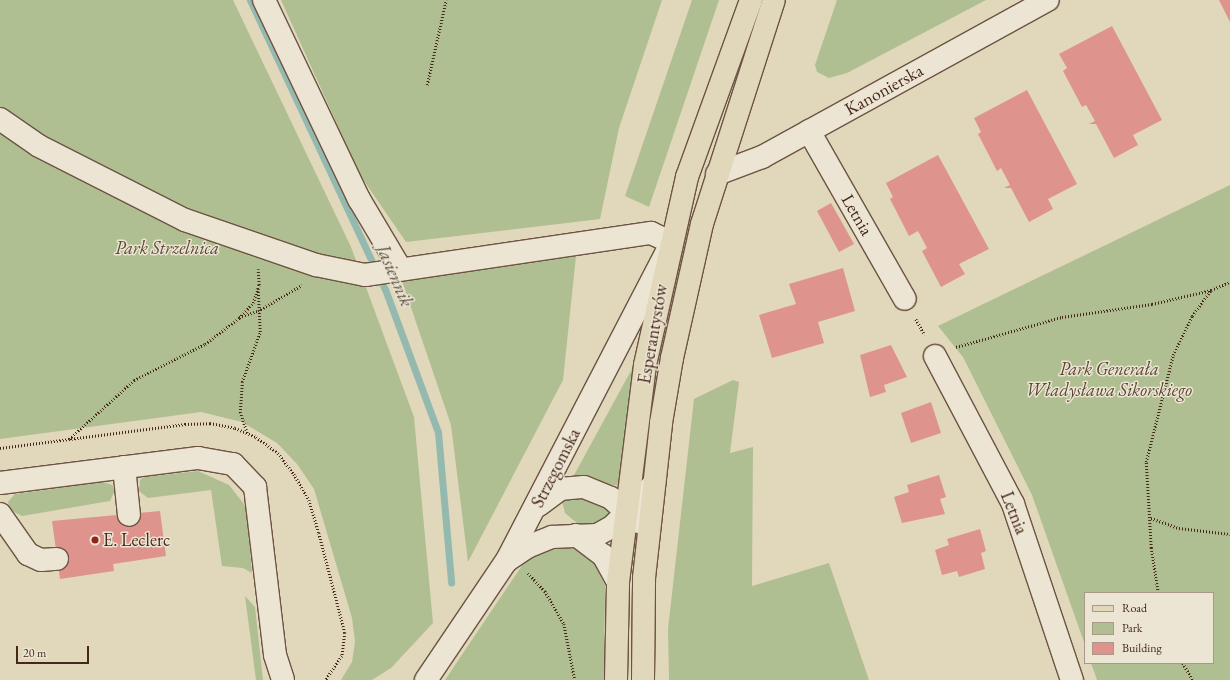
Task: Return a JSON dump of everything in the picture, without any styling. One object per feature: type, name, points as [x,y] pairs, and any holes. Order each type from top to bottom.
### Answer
[{"type":"main road","name":"Esperantystów","points":[[616,680],[618,582],[645,365],[670,244],[710,106],[751,0]]},
{"type":"main road","name":"Esperantystów","points":[[643,680],[648,533],[660,423],[689,271],[717,174],[774,0]]},
{"type":"street","points":[[264,0],[359,199],[400,268]]},
{"type":"street","name":"Kanonierska","points":[[717,174],[762,157],[1048,0]]},
{"type":"street","points":[[0,119],[39,146],[178,216],[316,265],[365,275],[400,268],[651,233],[670,244]]},
{"type":"street","name":"Letnia","points":[[809,131],[905,299]]},
{"type":"street","name":"Strzegomska","points":[[426,680],[510,559],[670,244]]},
{"type":"street","name":"Letnia","points":[[935,356],[1013,504],[1072,680]]},
{"type":"street","points":[[0,483],[198,458],[232,464],[254,488],[275,655],[283,680]]},
{"type":"street","points":[[124,467],[130,515]]},
{"type":"street","points":[[510,559],[528,546],[552,537],[597,535],[627,512],[654,484]]},
{"type":"street","points":[[538,505],[560,489],[584,487],[611,498],[648,533]]},
{"type":"street","points":[[0,514],[28,554],[41,560],[57,559]]},
{"type":"street","points":[[576,535],[603,555],[618,582]]},
{"type":"path","points":[[427,86],[446,0]]},
{"type":"path","points":[[247,240],[258,268],[258,311],[260,332],[242,382],[240,413],[248,434]]},
{"type":"path","points":[[238,318],[258,311],[303,284],[342,270]]},
{"type":"path","points":[[935,356],[969,341],[1062,317],[1152,304],[1211,290],[1230,282]]},
{"type":"path","points":[[69,439],[134,380],[205,344],[238,318],[252,303],[258,285]]},
{"type":"path","points":[[1158,592],[1151,548],[1151,518],[1146,462],[1154,418],[1173,355],[1192,316],[1211,290]]},
{"type":"path","points":[[0,448],[198,423],[217,424],[248,434],[278,453],[309,500],[345,633],[342,656],[326,680]]},
{"type":"path","points":[[1151,518],[1179,528],[1230,534]]},
{"type":"path","points":[[510,559],[545,591],[558,612],[574,680]]},
{"type":"path","points":[[1184,664],[1193,680]]},
{"type":"green space","name":"Park Strzelnica","points":[[0,0],[233,0],[351,247],[414,417],[433,623],[391,668],[372,680],[341,680],[352,662],[355,642],[352,618],[314,489],[297,464],[277,443],[242,422],[201,412],[0,439]]},
{"type":"green space","points":[[281,0],[662,0],[619,128],[600,219],[406,242],[360,175]]},
{"type":"green space","points":[[692,0],[719,0],[649,207],[625,196]]},
{"type":"green space","points":[[837,0],[986,0],[847,73],[829,78],[817,72],[815,65]]},
{"type":"green space","name":"Park Generała Władysława Sikorskiego","points":[[1230,185],[1230,680],[1097,680],[1091,664],[1214,664],[1214,592],[1084,592],[1084,642],[1032,495],[963,357],[938,326]]},
{"type":"green space","points":[[576,256],[563,380],[468,562],[451,425],[402,281]]},
{"type":"green space","points":[[633,367],[637,367],[619,486],[573,477]]},
{"type":"green space","points":[[733,380],[739,382],[730,453],[753,447],[752,586],[829,563],[869,680],[669,680],[668,629],[694,399]]},
{"type":"green space","points":[[198,471],[229,485],[247,508],[252,573],[243,568],[222,566],[211,490],[148,498],[139,491],[140,480],[144,477]]},
{"type":"green space","points":[[103,482],[112,485],[115,490],[110,501],[22,516],[10,510],[8,502],[15,494]]},
{"type":"green space","points":[[580,498],[591,499],[611,509],[612,514],[607,522],[578,524],[565,513],[562,501]]},
{"type":"green space","points":[[561,545],[579,550],[595,565],[605,585],[604,680],[445,680],[527,558]]},
{"type":"green space","points":[[245,596],[255,607],[263,680],[256,680]]},
{"type":"building","points":[[1219,0],[1230,0],[1230,22]]},
{"type":"building","points":[[1112,26],[1162,120],[1133,135],[1138,145],[1114,158],[1096,124],[1089,124],[1095,121],[1086,105],[1082,107],[1063,71],[1067,68],[1059,54]]},
{"type":"building","points":[[1027,90],[1077,184],[1048,199],[1053,209],[1029,222],[1011,188],[1004,188],[1010,185],[1001,168],[997,171],[978,134],[981,132],[974,118]]},
{"type":"building","points":[[938,155],[989,249],[959,264],[965,274],[941,287],[922,251],[927,248],[918,231],[909,236],[890,199],[893,197],[886,183]]},
{"type":"building","points":[[831,203],[854,244],[839,252],[817,211]]},
{"type":"building","points":[[843,268],[855,311],[818,322],[824,343],[772,358],[759,315],[796,304],[789,284]]},
{"type":"building","points":[[891,345],[907,377],[884,385],[886,392],[870,397],[860,355]]},
{"type":"building","points":[[931,402],[941,433],[911,443],[901,413]]},
{"type":"building","points":[[939,475],[946,497],[940,499],[945,514],[902,523],[894,497],[909,492],[907,485]]},
{"type":"building","points":[[160,511],[166,556],[113,564],[114,571],[60,579],[52,521]]},
{"type":"building","points":[[980,529],[986,551],[981,553],[985,569],[959,577],[957,571],[942,575],[935,550],[949,545],[947,539]]},
{"type":"waterway","name":"Jasiennik","points":[[250,0],[385,289],[438,432],[451,582]]},
{"type":"place","name":"E. Leclerc","points":[[95,540]]}]
